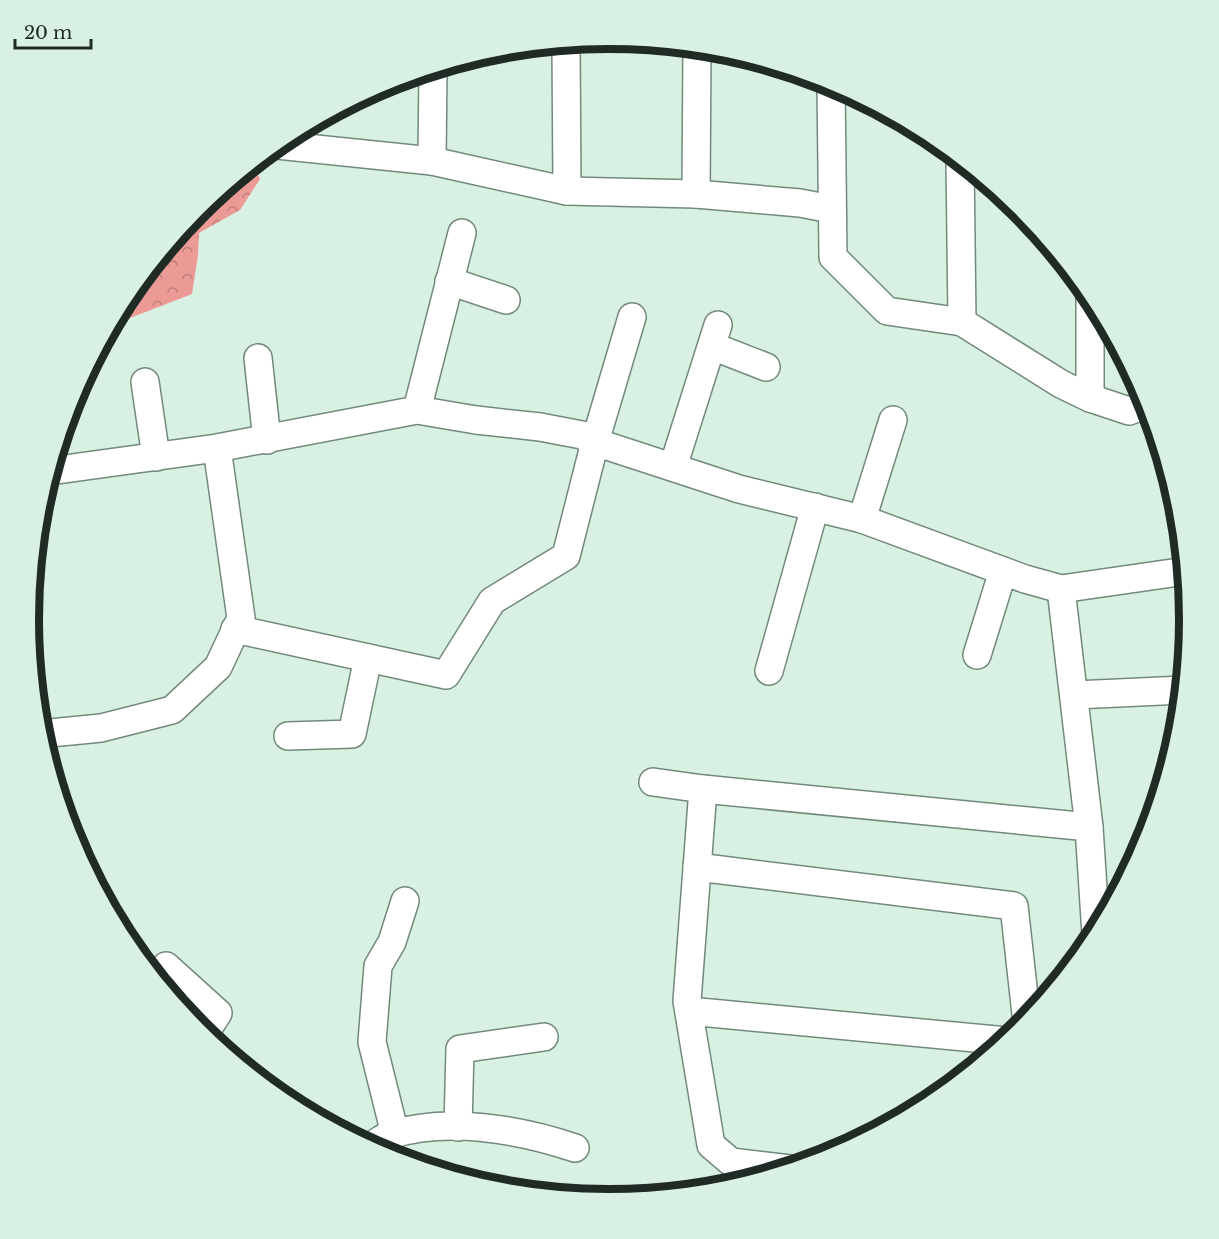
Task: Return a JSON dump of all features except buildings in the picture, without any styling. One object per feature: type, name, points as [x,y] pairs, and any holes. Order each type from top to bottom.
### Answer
[{"type":"street","points":[[566,51],[567,191]]},
{"type":"street","points":[[696,194],[697,56]]},
{"type":"street","points":[[432,162],[433,77]]},
{"type":"street","points":[[831,93],[833,257],[887,311],[962,322],[1060,384],[1090,398],[1129,411],[1139,407]]},
{"type":"street","points":[[291,147],[432,162],[567,191],[696,194],[800,202],[831,209]]},
{"type":"street","points":[[960,170],[962,322]]},
{"type":"street","points":[[417,410],[462,233]]},
{"type":"street","points":[[449,282],[506,300]]},
{"type":"street","points":[[1090,312],[1090,398]]},
{"type":"street","points":[[236,630],[446,675],[492,601],[566,556],[595,442],[632,317]]},
{"type":"street","points":[[673,467],[715,336],[766,367]]},
{"type":"street","points":[[258,358],[267,440]]},
{"type":"street","points":[[145,382],[156,457]]},
{"type":"street","points":[[59,470],[267,440],[417,410],[582,435],[595,442],[740,489],[862,519],[1003,572],[1061,589],[1178,572]]},
{"type":"street","points":[[862,519],[893,420]]},
{"type":"street","points":[[50,733],[101,729],[172,710],[218,667],[241,618],[217,448]]},
{"type":"street","points":[[769,670],[814,507]]},
{"type":"street","points":[[977,655],[1003,572]]},
{"type":"street","points":[[1061,589],[1089,826],[1095,919]]},
{"type":"street","points":[[288,736],[352,734],[368,658]]},
{"type":"street","points":[[1075,695],[1175,690]]},
{"type":"street","points":[[653,782],[703,789],[1089,826]]},
{"type":"street","points":[[703,789],[687,1001],[711,1145],[730,1162],[771,1167]]},
{"type":"street","points":[[697,867],[1014,906],[1026,1010]]},
{"type":"street","points":[[395,1134],[372,1042],[378,966],[392,942],[405,901]]},
{"type":"street","points":[[166,966],[218,1013],[210,1026]]},
{"type":"street","points":[[689,1011],[995,1040]]},
{"type":"street","points":[[458,1127],[460,1049],[544,1037]]},
{"type":"street","points":[[379,1141],[388,1136],[414,1129],[458,1127],[506,1130],[543,1137],[575,1148]]},
{"type":"green space","points":[[257,172],[260,179],[240,210],[199,233],[192,294],[124,320],[157,272],[181,243],[206,216]]}]
